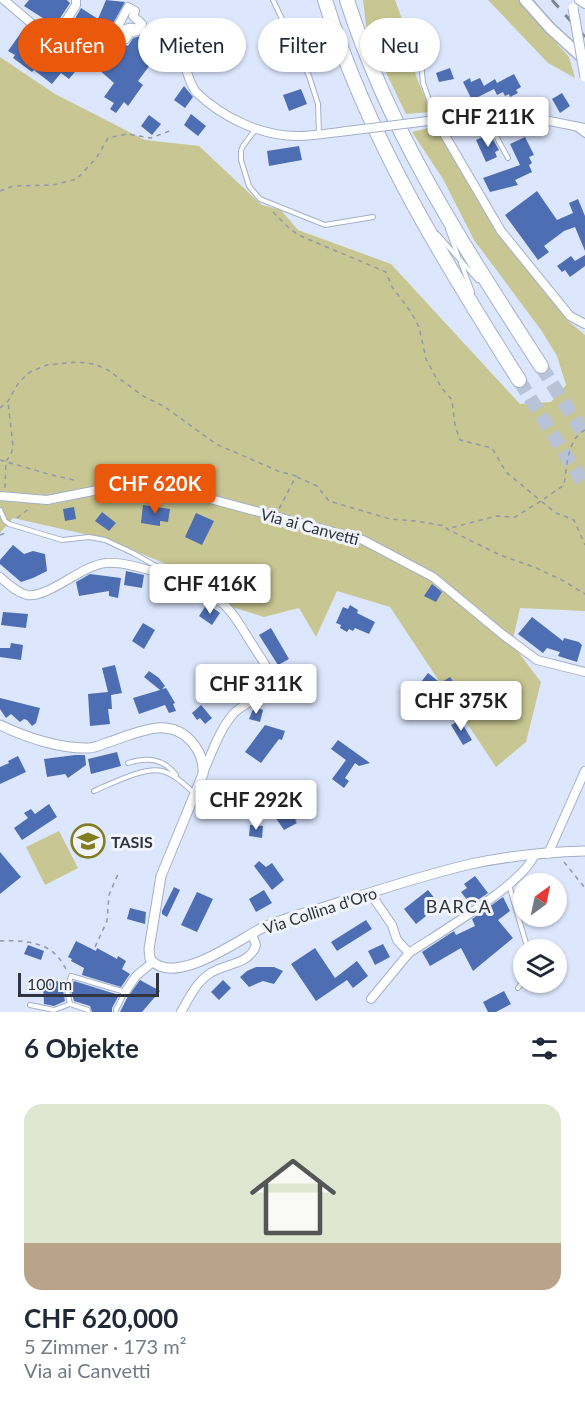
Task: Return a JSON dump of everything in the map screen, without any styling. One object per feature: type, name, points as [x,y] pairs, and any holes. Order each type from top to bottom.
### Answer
[{"type":"highway","points":[[325,0],[344,57],[386,152],[419,214],[519,380]]},
{"type":"highway","points":[[347,0],[384,99],[413,158],[438,203],[541,366]]},
{"type":"main road","points":[[525,0],[550,28],[585,60]]},
{"type":"street","points":[[4,0],[25,18]]},
{"type":"street","points":[[68,18],[76,5],[76,0]]},
{"type":"street","points":[[585,4],[575,3],[585,78]]},
{"type":"street","points":[[123,18],[128,7],[135,11],[133,16],[138,20]]},
{"type":"street","points":[[187,72],[190,84],[195,92],[218,109],[256,129],[297,136],[485,116],[519,116],[585,128]]},
{"type":"street","points":[[432,120],[501,231],[570,316],[585,324]]},
{"type":"street","name":"Via ai Canvetti","points":[[2,497],[47,500],[103,489],[140,487],[177,490],[363,540],[433,577],[537,660],[585,672]]},
{"type":"street","points":[[0,577],[20,592],[35,595],[92,566],[116,563],[150,571],[181,582],[223,604],[236,620],[271,677],[269,689],[237,710],[222,729],[160,880],[149,939],[149,956],[153,962],[136,976],[125,992]]},
{"type":"street","points":[[0,725],[46,742],[90,748],[156,728],[168,727],[184,733],[199,749],[203,774]]},
{"type":"street","points":[[552,853],[585,771]]},
{"type":"street","name":"Via Collina d'Oro","points":[[153,962],[166,968],[189,965],[208,959],[271,924],[472,864],[534,855],[585,851]]},
{"type":"street","points":[[371,999],[409,952],[509,885],[530,865],[534,855]]},
{"type":"street","points":[[370,893],[392,926],[397,940],[409,952]]},
{"type":"street","points":[[181,1012],[203,979],[218,969],[244,960],[252,954],[256,945],[252,934]]},
{"type":"lane","points":[[273,0],[309,76],[318,104],[320,134]]},
{"type":"lane","points":[[422,72],[432,120]]},
{"type":"lane","points":[[485,116],[508,158]]},
{"type":"lane","points":[[574,127],[585,135]]},
{"type":"lane","points":[[256,129],[243,146],[241,160],[249,186],[260,199],[325,225],[373,218]]},
{"type":"lane","points":[[438,203],[481,317]]},
{"type":"lane","points":[[419,214],[501,305]]},
{"type":"lane","points":[[0,510],[9,524],[62,540],[89,537],[105,540],[181,582]]},
{"type":"lane","points":[[128,763],[141,759],[152,759],[171,769],[180,781]]},
{"type":"lane","points":[[94,791],[150,770],[161,770],[173,775],[196,795]]},
{"type":"lane","points":[[509,885],[525,939]]},
{"type":"lane","points":[[70,1004],[67,990],[71,976],[125,992],[116,1010]]},
{"type":"lane","points":[[30,1005],[54,1010],[70,1004],[88,1010]]},
{"type":"path","points":[[0,190],[13,186],[53,185],[77,179],[97,157],[108,138],[128,134],[151,138],[172,130]]},
{"type":"path","points":[[271,203],[273,211],[291,230],[386,272],[392,287],[411,312],[418,327],[426,359],[441,387],[452,400],[455,425],[460,440],[492,448],[506,472],[556,513],[574,520],[585,545]]},
{"type":"path","points":[[1,407],[30,372],[47,365],[77,362],[94,364],[108,370],[143,396],[165,407],[216,444],[316,486],[329,501],[390,519],[445,526],[500,555],[562,580],[585,594]]},
{"type":"path","points":[[2,497],[6,461],[12,454],[13,446],[8,401]]},
{"type":"path","points":[[447,529],[496,516],[515,517],[564,485],[572,443],[578,434],[585,430]]},
{"type":"path","points":[[0,460],[78,481]]},
{"type":"path","points":[[274,517],[296,476]]},
{"type":"path","points":[[9,524],[25,513],[37,500]]},
{"type":"path","points":[[0,535],[8,532]]},
{"type":"path","points":[[552,853],[585,888]]},
{"type":"path","points":[[95,948],[107,921],[109,895],[118,874]]},
{"type":"path","points":[[0,941],[20,941],[44,947],[55,953],[71,976]]},
{"type":"shaded area","points":[[363,0],[395,0],[402,18],[365,18]]},
{"type":"shaded area","points":[[488,0],[518,0],[569,57],[575,78],[548,63]]},
{"type":"shaded area","points":[[0,57],[18,69],[18,72],[22,72],[55,94],[145,140],[199,146],[262,205],[281,210],[298,230],[391,264],[520,404],[551,402],[566,385],[557,356],[541,330],[474,240],[443,179],[412,132],[436,126],[498,234],[567,320],[585,335],[585,611],[520,608],[512,644],[541,682],[526,742],[496,767],[390,607],[337,591],[316,637],[299,608],[264,617],[223,604],[197,589],[190,564],[169,565],[102,538],[13,518],[0,533]]},
{"type":"shaded area","points":[[386,72],[415,72],[431,112],[406,114]]},
{"type":"shaded area","points":[[59,831],[78,868],[45,885],[26,847]]},
{"type":"building","points":[[29,0],[67,0],[70,3],[60,18],[43,18],[24,6]]},
{"type":"building","points":[[106,0],[125,2],[116,18],[98,18]]},
{"type":"building","points":[[81,8],[96,18],[75,18]]},
{"type":"building","points":[[18,37],[18,62],[13,58],[15,55],[8,51]]},
{"type":"building","points":[[138,37],[138,72],[145,72],[138,81],[143,85],[128,106],[124,102],[116,113],[110,109],[114,103],[104,97],[114,83],[102,72],[126,72],[126,45],[128,46],[133,38]]},
{"type":"building","points":[[450,68],[454,79],[439,82],[436,73]]},
{"type":"building","points":[[37,72],[75,72],[69,79],[61,73],[52,84]]},
{"type":"building","points":[[514,74],[521,87],[516,90],[518,93],[510,97],[509,94],[505,96],[503,92],[497,95],[494,89],[472,100],[463,82],[470,78],[471,82],[480,78],[484,86],[495,79],[497,83]]},
{"type":"building","points":[[184,86],[193,97],[185,108],[174,100]]},
{"type":"building","points":[[301,89],[307,104],[289,111],[283,95]]},
{"type":"building","points":[[562,93],[570,106],[560,113],[552,99]]},
{"type":"building","points":[[191,114],[206,126],[198,136],[184,125]]},
{"type":"building","points":[[149,115],[161,124],[152,135],[141,126]]},
{"type":"building","points":[[490,134],[499,150],[495,152],[497,157],[486,162],[476,140]]},
{"type":"building","points":[[525,137],[534,155],[529,157],[532,172],[515,180],[518,185],[490,192],[483,178],[520,165],[510,144]]},
{"type":"building","points":[[299,146],[302,160],[269,166],[267,151]]},
{"type":"building","points":[[537,191],[557,220],[573,213],[569,203],[578,199],[585,216],[585,251],[575,227],[564,231],[544,246],[549,252],[538,260],[505,215]]},
{"type":"building","points":[[585,255],[585,266],[570,277],[565,270],[562,272],[557,266],[571,256],[575,261]]},
{"type":"building","points":[[143,505],[170,509],[168,522],[160,521],[160,526],[141,523]]},
{"type":"building","points":[[74,507],[76,519],[65,521],[63,509]]},
{"type":"building","points":[[102,512],[116,523],[109,531],[95,521]]},
{"type":"building","points":[[196,513],[214,521],[202,545],[185,537]]},
{"type":"building","points":[[13,545],[24,554],[33,551],[45,554],[47,571],[21,582],[0,564],[0,560]]},
{"type":"building","points":[[126,571],[144,575],[142,588],[124,585]]},
{"type":"building","points":[[90,574],[121,578],[118,598],[109,596],[109,591],[79,596],[76,582]]},
{"type":"building","points":[[155,584],[174,590],[169,602],[151,594]]},
{"type":"building","points":[[432,584],[442,592],[436,602],[424,596]]},
{"type":"building","points":[[207,604],[220,613],[212,625],[199,616]]},
{"type":"building","points":[[350,605],[358,610],[357,613],[375,622],[369,634],[355,628],[347,632],[336,623],[343,607],[348,609]]},
{"type":"building","points":[[3,612],[28,614],[26,628],[1,625]]},
{"type":"building","points":[[532,617],[563,641],[564,638],[582,645],[577,662],[558,656],[560,652],[547,648],[543,653],[518,634]]},
{"type":"building","points":[[143,623],[155,630],[144,649],[132,641]]},
{"type":"building","points":[[271,628],[289,659],[278,665],[259,635]]},
{"type":"building","points":[[11,643],[23,645],[21,660],[0,657],[0,648],[10,648]]},
{"type":"building","points":[[115,665],[122,693],[111,695],[112,709],[108,709],[110,724],[90,726],[88,694],[108,692],[102,668]]},
{"type":"building","points":[[256,669],[263,683],[250,689],[247,683],[242,685],[238,676]]},
{"type":"building","points":[[149,671],[165,686],[162,689],[166,688],[168,691],[175,703],[173,704],[176,711],[169,713],[165,705],[139,714],[133,698],[160,690],[144,677]]},
{"type":"building","points":[[428,673],[438,681],[428,694],[418,686]]},
{"type":"building","points":[[450,677],[460,692],[451,698],[442,682]]},
{"type":"building","points":[[0,698],[40,708],[36,723],[32,726],[24,719],[20,722],[11,714],[6,718],[0,709]]},
{"type":"building","points":[[201,705],[212,718],[205,724],[200,718],[197,720],[192,713]]},
{"type":"building","points":[[254,707],[263,710],[260,722],[249,719]]},
{"type":"building","points":[[460,720],[472,740],[463,745],[451,725]]},
{"type":"building","points":[[265,725],[285,731],[282,740],[279,739],[261,763],[245,752]]},
{"type":"building","points":[[338,740],[370,763],[359,766],[355,763],[345,778],[349,781],[344,788],[332,779],[346,760],[331,749]]},
{"type":"building","points":[[117,752],[121,766],[91,774],[88,759]]},
{"type":"building","points":[[85,755],[86,765],[68,778],[65,774],[47,777],[44,759]]},
{"type":"building","points":[[18,756],[26,772],[0,784],[0,767]]},
{"type":"building","points":[[282,796],[297,819],[295,820],[297,823],[284,830],[269,808],[272,807],[272,802]]},
{"type":"building","points":[[49,804],[57,817],[22,840],[14,828],[28,818],[24,813],[31,809],[35,814]]},
{"type":"building","points":[[250,825],[263,826],[262,838],[249,836]]},
{"type":"building","points":[[0,852],[21,877],[0,894]]},
{"type":"building","points":[[259,861],[266,867],[272,863],[284,880],[272,890],[254,866]]},
{"type":"building","points":[[475,876],[488,893],[471,905],[461,892],[467,888],[464,884]]},
{"type":"building","points":[[174,887],[180,890],[167,917],[162,914],[162,911]]},
{"type":"building","points":[[264,890],[272,903],[256,912],[249,899]]},
{"type":"building","points":[[428,890],[440,905],[416,924],[404,909]]},
{"type":"building","points":[[197,892],[213,899],[197,932],[181,925]]},
{"type":"building","points":[[503,897],[510,911],[498,920],[513,938],[473,971],[461,948],[430,966],[422,952],[454,931],[456,935],[475,926],[472,919]]},
{"type":"building","points":[[130,908],[146,912],[145,924],[127,919]]},
{"type":"building","points":[[366,920],[372,929],[337,951],[331,942]]},
{"type":"building","points":[[76,941],[96,951],[97,948],[117,959],[118,956],[126,961],[122,969],[130,974],[121,987],[82,975],[84,968],[68,957]]},
{"type":"building","points":[[383,944],[390,957],[375,965],[368,951]]},
{"type":"building","points":[[28,945],[44,951],[41,960],[24,954]]},
{"type":"building","points":[[315,948],[335,978],[357,961],[368,976],[353,988],[347,980],[316,1001],[291,964]]},
{"type":"building","points":[[256,967],[274,967],[283,971],[274,984],[263,981],[249,987],[240,977]]},
{"type":"building","points":[[140,980],[160,991],[142,1012],[120,1012],[127,998]]},
{"type":"building","points":[[223,980],[231,988],[219,1000],[211,992]]},
{"type":"building","points":[[65,981],[63,990],[65,1001],[54,1006],[44,1004],[43,982]]},
{"type":"building","points":[[74,981],[119,995],[112,1012],[92,1012],[90,1006],[74,1001],[71,990]]},
{"type":"building","points":[[504,991],[511,1004],[496,1012],[488,1012],[483,1002]]},
{"type":"tunnel","points":[[541,366],[585,436]]},
{"type":"tunnel","points":[[519,380],[585,486]]},
{"type":"railway","points":[[552,0],[585,37]]},
{"type":"place","name":"TASIS","points":[[88,841]]},
{"type":"district","name":"BARCA","points":[[459,906]]}]
